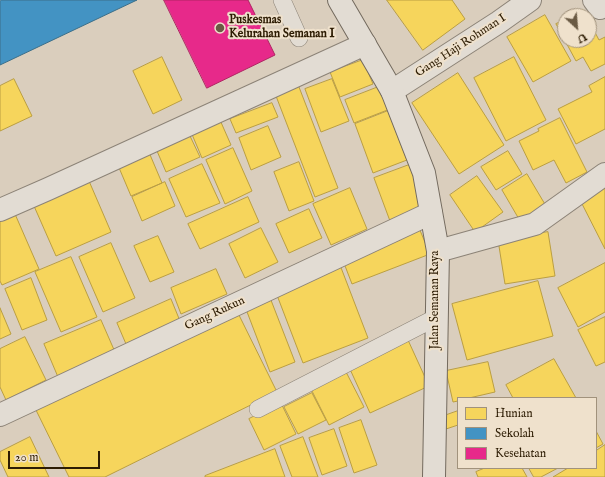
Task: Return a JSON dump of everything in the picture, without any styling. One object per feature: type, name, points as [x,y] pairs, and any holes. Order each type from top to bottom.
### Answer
[{"type":"street","name":"Jalan Semanan Raya","points":[[339,0],[392,90],[424,173],[438,251],[434,477]]},
{"type":"street","name":"Gang Haji Rohman I","points":[[392,90],[499,22],[530,0]]},
{"type":"street","points":[[0,210],[365,44]]},
{"type":"street","points":[[438,251],[535,224],[605,174]]},
{"type":"street","name":"Gang Rukun","points":[[0,415],[431,213]]},
{"type":"lane","points":[[282,0],[299,38]]},
{"type":"lane","points":[[258,409],[437,317]]},
{"type":"building: Hunian","points":[[387,0],[452,0],[465,19],[423,50]]},
{"type":"building: Hunian","points":[[545,15],[557,36],[557,48],[564,48],[571,61],[533,82],[507,37]]},
{"type":"building: Hunian","points":[[597,36],[599,40],[605,37],[605,64],[591,71],[583,57],[576,61],[569,48],[597,48]]},
{"type":"building: Hunian","points":[[162,57],[182,100],[153,114],[133,71]]},
{"type":"building: Hunian","points":[[514,57],[546,120],[506,141],[474,78]]},
{"type":"building: Hunian","points":[[363,60],[373,84],[340,97],[330,72]]},
{"type":"building: Hunian","points":[[458,73],[504,145],[459,174],[412,103]]},
{"type":"building: Hunian","points":[[605,77],[605,129],[576,144],[558,109],[592,92],[589,86]]},
{"type":"building: Hunian","points":[[14,79],[32,116],[0,131],[0,86]]},
{"type":"building: Hunian","points":[[332,79],[349,121],[321,132],[305,89]]},
{"type":"building: Hunian","points":[[381,86],[390,109],[354,123],[345,100]]},
{"type":"building: Hunian","points":[[299,87],[338,188],[315,197],[276,96]]},
{"type":"building: Hunian","points":[[272,103],[278,117],[236,133],[230,119]]},
{"type":"building: Hunian","points":[[388,111],[407,160],[373,173],[355,124]]},
{"type":"building: Hunian","points":[[560,118],[587,172],[566,183],[554,160],[533,170],[519,141]]},
{"type":"building: Hunian","points":[[220,120],[231,145],[202,158],[191,132]]},
{"type":"building: Hunian","points":[[268,126],[281,157],[251,170],[239,138]]},
{"type":"building: Hunian","points":[[190,136],[200,157],[166,172],[157,151]]},
{"type":"building: Hunian","points":[[233,148],[252,191],[225,204],[206,160]]},
{"type":"building: Hunian","points":[[148,150],[162,183],[131,196],[117,163]]},
{"type":"building: Hunian","points":[[508,151],[522,174],[496,190],[481,167]]},
{"type":"building: Hunian","points":[[299,162],[314,201],[289,211],[274,172]]},
{"type":"building: Hunian","points":[[202,164],[220,203],[186,217],[169,179]]},
{"type":"building: Hunian","points":[[409,165],[425,207],[390,221],[374,178]]},
{"type":"building: Hunian","points":[[527,174],[549,211],[523,226],[502,190]]},
{"type":"building: Hunian","points":[[477,176],[503,212],[475,232],[450,195]]},
{"type":"building: Hunian","points":[[89,181],[111,232],[56,256],[34,206]]},
{"type":"building: Hunian","points":[[165,182],[175,206],[142,221],[132,197]]},
{"type":"building: Hunian","points":[[605,182],[605,249],[578,196]]},
{"type":"building: Hunian","points":[[350,188],[367,229],[331,245],[313,204]]},
{"type":"building: Hunian","points":[[248,197],[259,222],[200,249],[188,224]]},
{"type":"building: Hunian","points":[[309,209],[322,238],[289,253],[276,224]]},
{"type":"building: Hunian","points":[[15,214],[39,269],[2,285],[0,281],[0,220]]},
{"type":"building: Hunian","points":[[261,228],[278,262],[245,278],[229,244]]},
{"type":"building: Hunian","points":[[419,228],[430,254],[352,284],[342,258]]},
{"type":"building: Hunian","points":[[548,232],[555,276],[505,284],[498,240]]},
{"type":"building: Hunian","points":[[158,236],[174,272],[150,282],[134,246]]},
{"type":"building: Hunian","points":[[111,243],[135,298],[103,312],[79,257]]},
{"type":"building: Hunian","points":[[71,257],[97,317],[61,332],[35,272]]},
{"type":"building: Hunian","points":[[605,263],[605,312],[578,327],[558,288]]},
{"type":"building: Hunian","points":[[340,265],[368,338],[303,363],[275,290]]},
{"type":"building: Hunian","points":[[216,269],[227,294],[181,314],[171,288]]},
{"type":"building: Hunian","points":[[31,278],[47,320],[22,330],[5,289]]},
{"type":"building: Hunian","points":[[538,281],[553,336],[467,360],[452,304]]},
{"type":"building: Hunian","points":[[269,295],[295,362],[270,372],[244,304]]},
{"type":"building: Hunian","points":[[171,299],[180,321],[126,344],[117,323]]},
{"type":"building: Hunian","points":[[235,307],[277,392],[105,477],[69,477],[34,406]]},
{"type":"building: Hunian","points":[[0,308],[11,334],[0,339]]},
{"type":"building: Hunian","points":[[605,317],[605,362],[596,366],[578,330]]},
{"type":"building: Hunian","points":[[101,320],[115,352],[58,377],[44,344]]},
{"type":"building: Hunian","points":[[25,337],[46,380],[6,400],[0,387],[0,349]]},
{"type":"building: Hunian","points":[[408,340],[429,386],[370,413],[349,367]]},
{"type":"building: Hunian","points":[[554,359],[575,397],[512,397],[506,385]]},
{"type":"building: Hunian","points":[[488,362],[495,392],[473,397],[457,397],[457,401],[453,402],[446,371]]},
{"type":"building: Hunian","points":[[344,368],[364,407],[329,425],[309,385]]},
{"type":"building: Hunian","points":[[312,393],[326,420],[298,434],[284,407]]},
{"type":"building: Hunian","points":[[281,403],[296,434],[264,450],[249,419]]},
{"type":"building: Hunian","points":[[457,411],[457,425],[446,429],[441,417]]},
{"type":"building: Hunian","points":[[361,420],[377,465],[354,473],[339,428]]},
{"type":"building: Hunian","points":[[334,429],[347,466],[322,475],[309,438]]},
{"type":"building: Hunian","points":[[597,433],[603,444],[597,447]]},
{"type":"building: Hunian","points":[[30,437],[49,477],[8,477],[0,460],[0,452]]},
{"type":"building: Hunian","points":[[303,437],[318,477],[292,477],[280,446]]},
{"type":"building: Hunian","points":[[605,445],[605,477],[553,477],[566,469],[597,469],[597,450]]},
{"type":"building: Hunian","points":[[275,449],[285,477],[205,477],[205,476]]},
{"type":"building: Hunian","points":[[483,469],[523,469],[527,477],[478,477],[476,472]]},
{"type":"building: Hunian","points":[[530,469],[556,469],[541,477],[534,477]]},
{"type":"building: Sekolah","points":[[1,0],[137,0],[0,65]]},
{"type":"building: Kesehatan","name":"Puskesmas Kelurahan Semanan I","points":[[164,0],[248,0],[275,55],[207,88]]},
{"type":"place","name":"Puskesmas Kelurahan Semanan I","points":[[220,28]]}]
